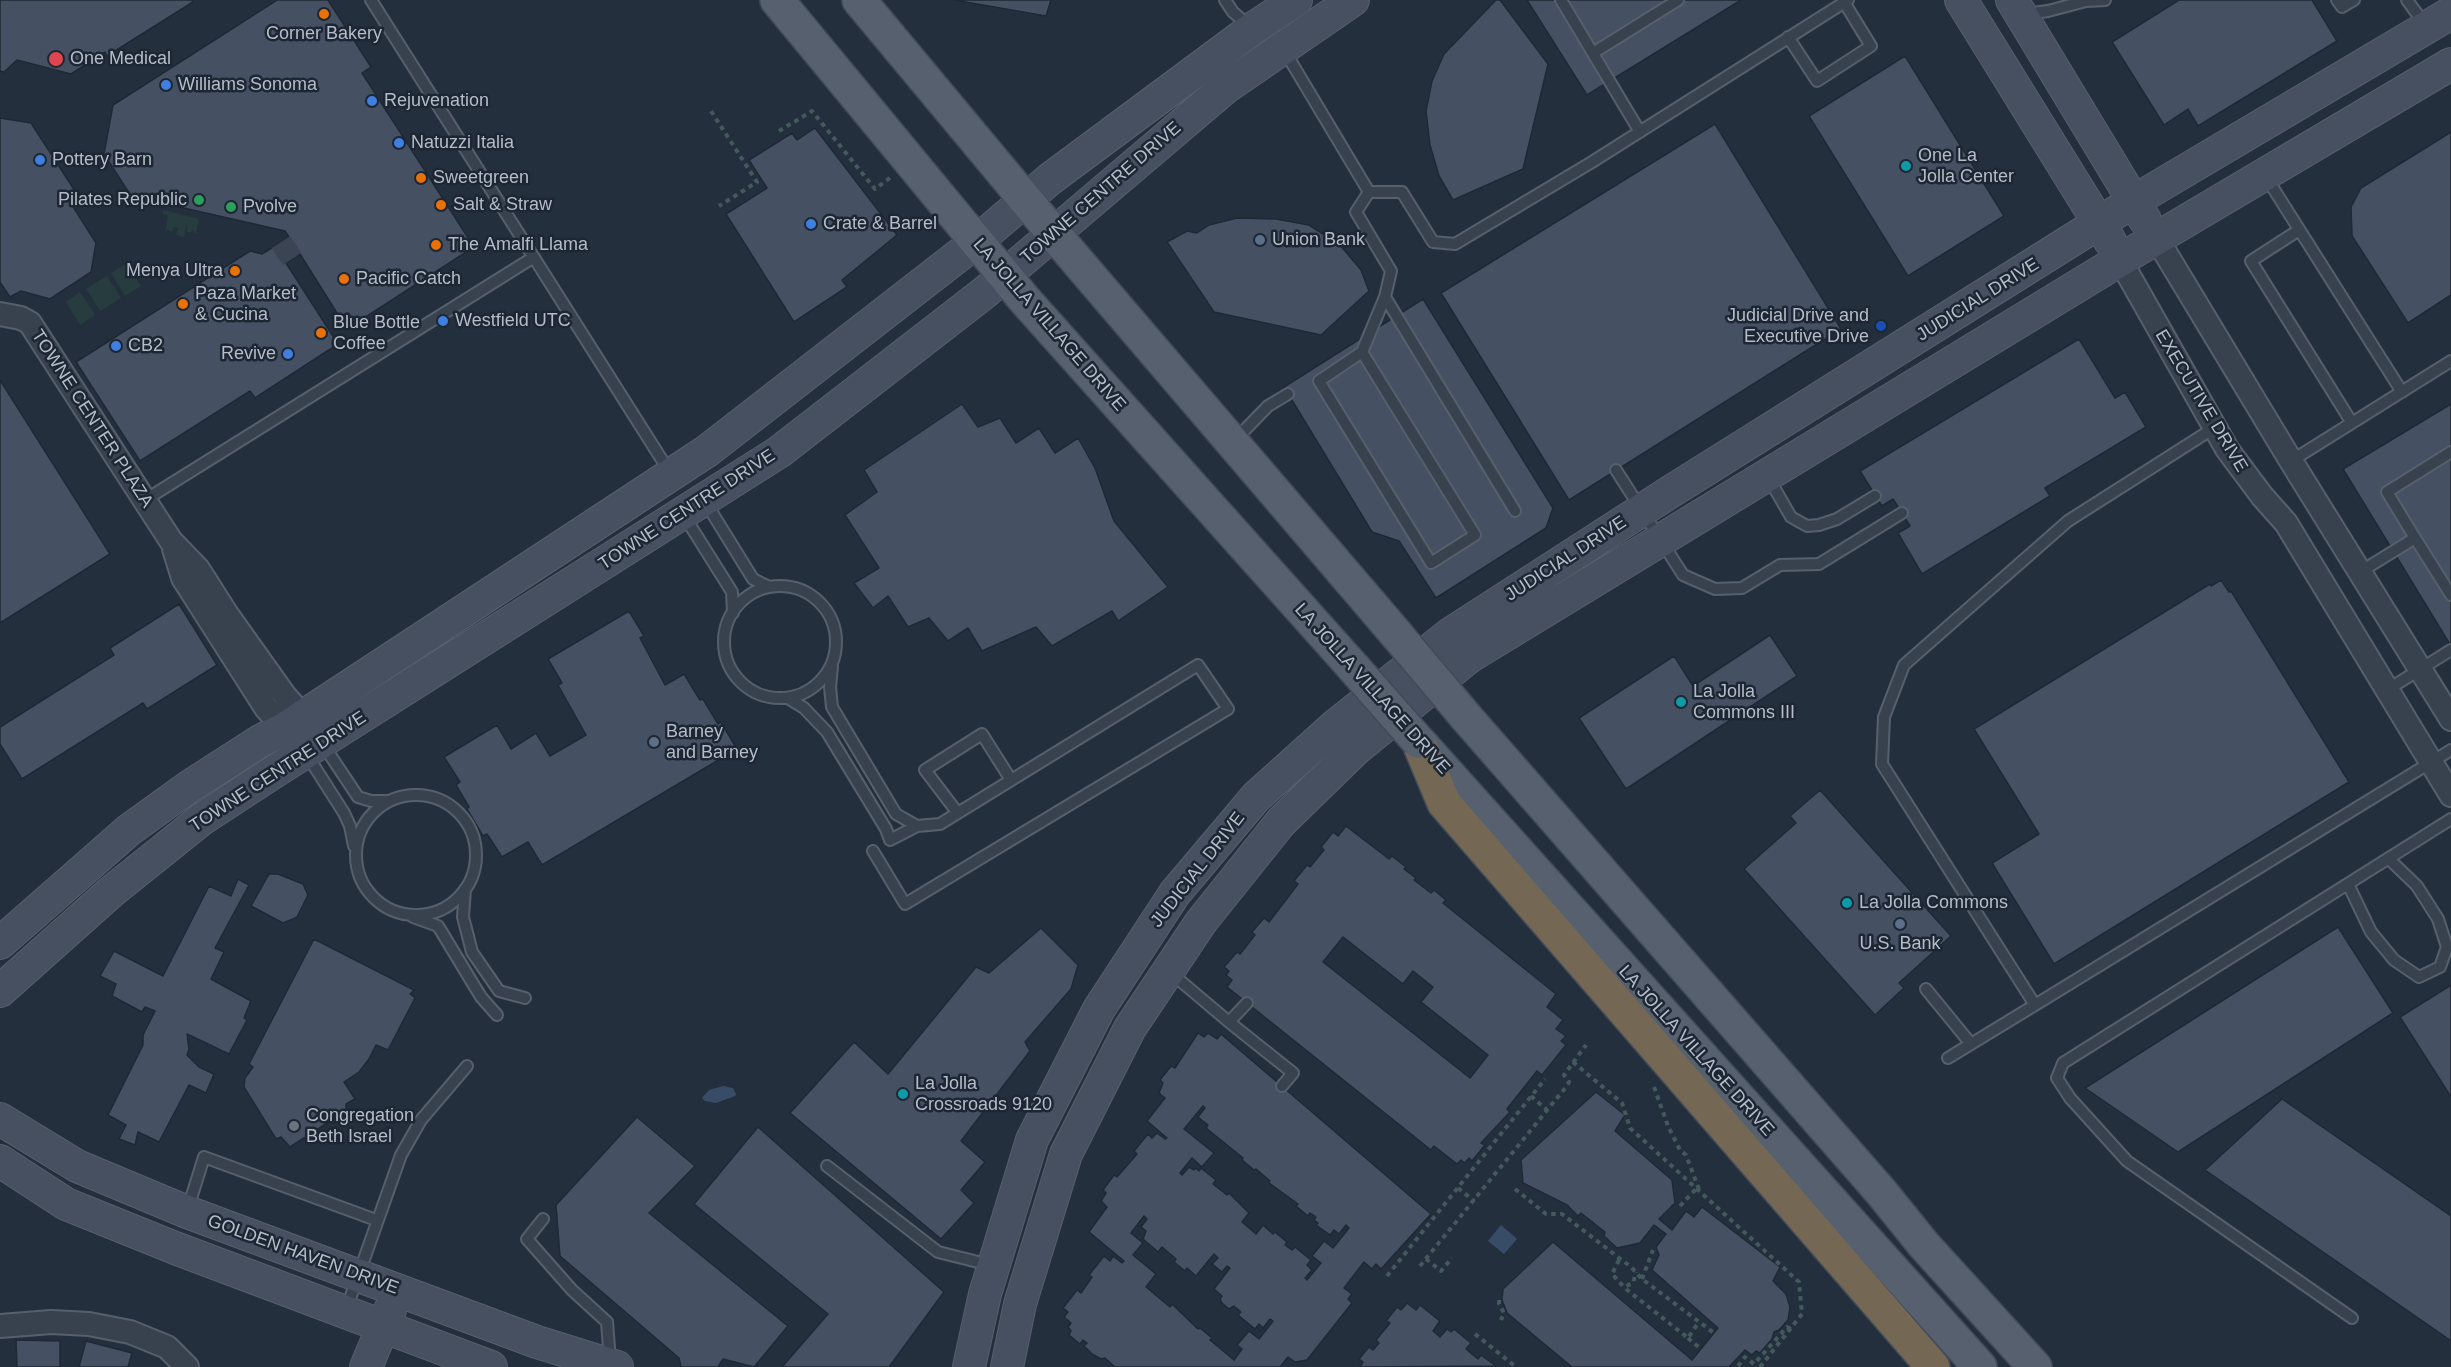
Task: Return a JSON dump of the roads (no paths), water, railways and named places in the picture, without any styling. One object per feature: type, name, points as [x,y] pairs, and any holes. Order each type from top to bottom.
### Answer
[{"type":"highway","points":[[1419,741],[1444,803],[1933,1367]]},
{"type":"main road","name":"LA JOLLA VILLAGE DRIVE","points":[[777,0],[1024,299],[1980,1367]]},
{"type":"main road","points":[[858,0],[1025,200],[1466,717],[1882,1193],[1924,1245],[2036,1367]]},
{"type":"street","name":"TOWNE CENTRE DRIVE","points":[[0,991],[111,892],[161,850],[211,813],[306,733],[707,451],[976,242],[1050,179],[1252,29],[1296,0]]},
{"type":"street","name":"TOWNE CENTRE DRIVE","points":[[0,943],[129,831],[190,786],[260,741],[306,733],[694,507],[779,452],[1005,275],[1225,88],[1353,0]]},
{"type":"street","name":"EXECUTIVE DRIVE","points":[[1961,0],[2101,223],[2214,428],[2262,496],[2286,523],[2451,795]]},
{"type":"street","points":[[2017,7],[2291,461],[2451,719]]},
{"type":"street","name":"JUDICIAL DRIVE","points":[[969,1367],[985,1294],[1032,1140],[1099,1009],[1175,893],[1248,806],[1336,725],[1450,634],[1642,510],[2134,201],[2439,21]]},
{"type":"street","name":"JUDICIAL DRIVE","points":[[1007,1367],[1020,1304],[1066,1154],[1130,1028],[1201,922],[1281,822],[1356,748],[1469,657],[1662,542],[2120,260],[2451,64]]},
{"type":"street","name":"TOWNE CENTER PLAZA","points":[[0,314],[21,318],[30,323],[171,541],[198,569],[278,686],[306,733]]},
{"type":"street","points":[[694,507],[699,484],[790,411],[828,357]]},
{"type":"street","name":"GOLDEN HAVEN DRIVE","points":[[0,1119],[77,1166],[187,1212],[537,1342],[614,1366]]},
{"type":"street","name":"GOLDEN HAVEN DRIVE","points":[[0,1161],[66,1204],[345,1313],[491,1367]]},
{"type":"street","points":[[366,1367],[399,1290]]},
{"type":"street","points":[[0,1326],[51,1322],[89,1324],[130,1332],[167,1347],[188,1367]]},
{"type":"lane","points":[[371,0],[672,475]]},
{"type":"lane","points":[[1225,0],[1233,12],[1252,29]]},
{"type":"lane","points":[[1561,0],[1640,132]]},
{"type":"lane","points":[[1593,53],[1678,0]]},
{"type":"lane","points":[[2017,7],[2048,11],[2086,1],[2105,0]]},
{"type":"lane","points":[[2337,0],[2342,7],[2354,0]]},
{"type":"lane","points":[[2407,0],[2439,21]]},
{"type":"lane","points":[[1370,192],[1402,192],[1433,242],[1455,244],[1640,132],[1788,37],[1846,1],[1871,46],[1817,81],[1788,37]]},
{"type":"lane","points":[[1282,47],[1370,192]]},
{"type":"lane","points":[[2264,175],[2402,392]]},
{"type":"lane","points":[[1362,352],[1476,535],[1431,563],[1319,381],[1362,352],[1385,297],[1391,271],[1356,212],[1370,192]]},
{"type":"lane","points":[[2299,230],[2251,261],[2352,423]]},
{"type":"lane","points":[[146,500],[534,257]]},
{"type":"lane","points":[[1385,297],[1515,511]]},
{"type":"lane","points":[[2291,461],[2451,361]]},
{"type":"lane","points":[[1233,443],[1268,406],[1288,394]]},
{"type":"lane","points":[[2035,1005],[1882,764],[1884,717],[1904,665],[2068,521],[2214,428]]},
{"type":"lane","points":[[2451,452],[2387,492],[2451,595]]},
{"type":"lane","points":[[1616,470],[1683,575],[1715,589],[1742,588],[1780,565],[1819,564],[1902,513]]},
{"type":"lane","points":[[1768,477],[1791,517],[1807,526],[1837,519],[1875,496]]},
{"type":"lane","points":[[694,507],[753,579],[767,586]]},
{"type":"lane","points":[[694,507],[732,592],[733,613]]},
{"type":"lane","points":[[2360,572],[2415,538]]},
{"type":"lane","points":[[832,665],[820,682],[808,691],[788,698],[769,698],[749,689],[734,675],[725,657],[723,638],[728,619],[749,594],[767,586],[784,585],[799,588],[814,597],[831,616],[837,638],[830,687],[832,707],[896,814],[917,826]]},
{"type":"lane","points":[[2387,690],[2451,650]]},
{"type":"lane","points":[[788,698],[804,708],[826,732],[886,829],[890,840],[917,826],[940,824],[1198,665],[1228,709],[905,904],[873,851]]},
{"type":"lane","points":[[306,733],[358,797],[371,801],[388,801]]},
{"type":"lane","points":[[306,733],[350,826],[356,852]]},
{"type":"lane","points":[[957,813],[925,770],[982,734],[1011,780]]},
{"type":"lane","points":[[1948,1058],[2451,750]]},
{"type":"lane","points":[[396,911],[411,915],[426,914],[442,909],[455,901],[465,889],[473,873],[475,847],[466,822],[455,809],[440,800],[423,795],[405,795],[378,807],[365,822],[357,840],[357,868],[366,888],[382,904],[396,911],[438,926],[480,997],[497,1015]]},
{"type":"lane","points":[[2352,1318],[2127,1161],[2070,1098],[2057,1078],[2063,1063],[2451,819]]},
{"type":"lane","points":[[2348,884],[2371,932],[2394,960],[2419,977],[2440,967],[2447,947],[2438,919],[2417,886],[2389,859]]},
{"type":"lane","points":[[465,889],[463,917],[472,952],[499,991],[525,998]]},
{"type":"lane","points":[[1168,971],[1293,1073],[1281,1086]]},
{"type":"lane","points":[[1926,989],[1971,1044]]},
{"type":"lane","points":[[1230,1022],[1247,1003]]},
{"type":"lane","points":[[345,1313],[376,1220],[401,1155],[421,1120],[467,1066]]},
{"type":"lane","points":[[187,1212],[204,1157],[376,1220]]},
{"type":"lane","points":[[827,1166],[938,1252],[993,1266]]},
{"type":"lane","points":[[543,1219],[527,1239],[572,1290],[608,1322],[614,1366]]},
{"type":"water","points":[[723,1086],[733,1088],[735,1096],[716,1103],[705,1101],[702,1098],[709,1090]]},
{"type":"water","points":[[1501,1225],[1517,1239],[1504,1254],[1488,1241]]},
{"type":"tunnel","points":[[281,242],[292,259]]},
{"type":"place","name":"Corner Bakery","points":[[324,14]]},
{"type":"place","name":"One Medical","points":[[56,59]]},
{"type":"place","name":"Williams Sonoma","points":[[166,85]]},
{"type":"place","name":"Rejuvenation","points":[[372,101]]},
{"type":"place","name":"Natuzzi Italia","points":[[399,143]]},
{"type":"place","name":"Pottery Barn","points":[[40,160]]},
{"type":"place","name":"One La Jolla Center","points":[[1906,166]]},
{"type":"place","name":"Sweetgreen","points":[[421,178]]},
{"type":"place","name":"Pilates Republic","points":[[199,200]]},
{"type":"place","name":"Salt & Straw","points":[[441,205]]},
{"type":"place","name":"Pvolve","points":[[231,207]]},
{"type":"place","name":"Crate & Barrel","points":[[811,224]]},
{"type":"place","name":"Union Bank","points":[[1260,240]]},
{"type":"place","name":"The Amalfi Llama","points":[[436,245]]},
{"type":"place","name":"Menya Ultra","points":[[235,271]]},
{"type":"place","name":"Pacific Catch","points":[[344,279]]},
{"type":"place","name":"Paza Market & Cucina","points":[[183,304]]},
{"type":"place","name":"Westfield UTC","points":[[443,321]]},
{"type":"place","name":"Judicial Drive and Executive Drive","points":[[1881,326]]},
{"type":"place","name":"Blue Bottle Coffee","points":[[321,333]]},
{"type":"place","name":"CB2","points":[[116,346]]},
{"type":"place","name":"Revive","points":[[288,354]]},
{"type":"place","name":"La Jolla Commons III","points":[[1681,702]]},
{"type":"place","name":"Barney and Barney","points":[[654,742]]},
{"type":"place","name":"La Jolla Commons","points":[[1847,903]]},
{"type":"place","name":"U.S. Bank","points":[[1900,924]]},
{"type":"place","name":"La Jolla Crossroads 9120","points":[[903,1094]]},
{"type":"place","name":"Congregation Beth Israel","points":[[294,1126]]}]
